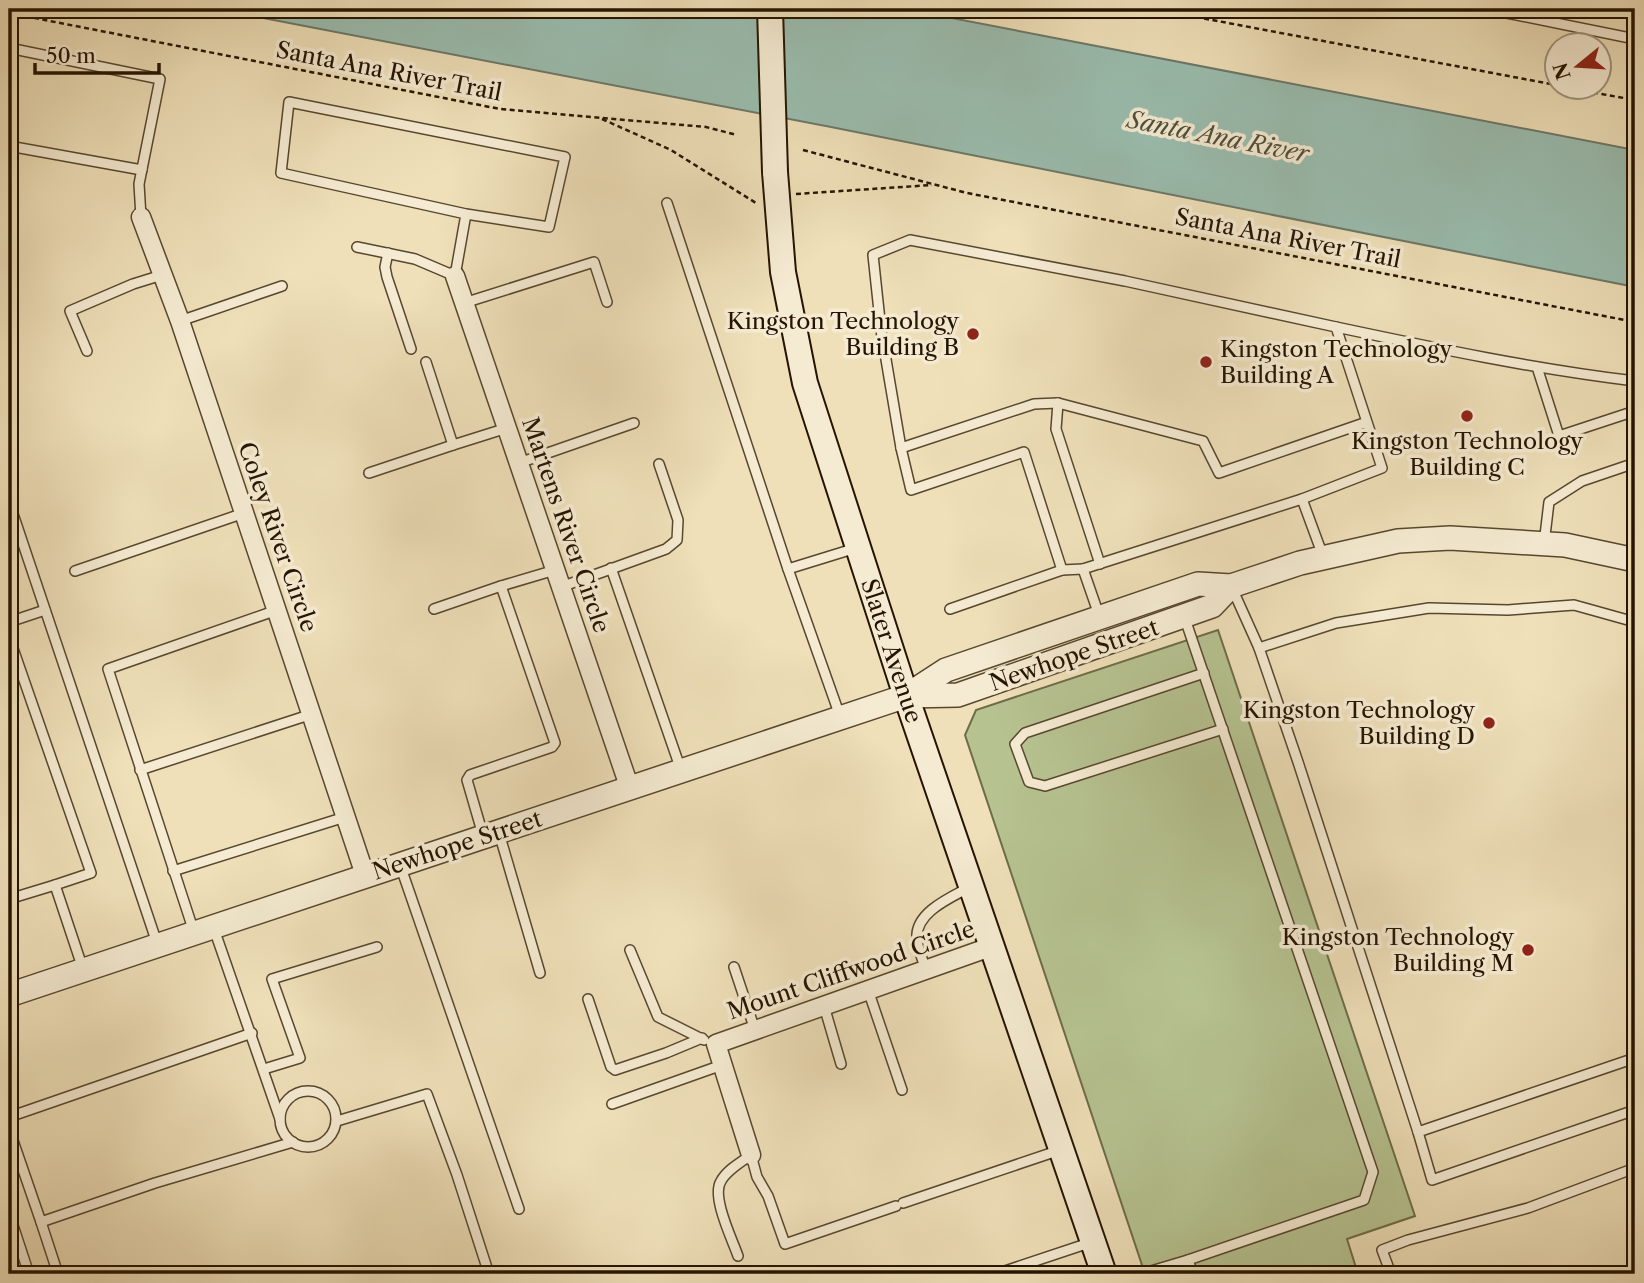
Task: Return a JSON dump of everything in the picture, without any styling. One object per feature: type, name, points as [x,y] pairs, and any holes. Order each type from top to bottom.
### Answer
[{"type":"main road","name":"Slater Avenue","points":[[770,9],[776,195],[783,272],[805,383],[906,696],[1104,1274]]},
{"type":"street","name":"Coley River Circle","points":[[141,217],[180,321],[365,875]]},
{"type":"street","name":"Martens River Circle","points":[[455,276],[630,789]]},
{"type":"street","name":"Newhope Street","points":[[9,995],[906,696],[946,670],[1198,584],[1231,586],[1300,563],[1398,541],[1450,538],[1565,545],[1635,560]]},
{"type":"street","name":"Newhope Street","points":[[906,696],[958,695],[1212,606],[1231,586]]},
{"type":"street","name":"Mount Cliffwood Circle","points":[[751,1155],[722,1065],[709,1041],[755,1030],[993,946]]},
{"type":"lane","points":[[1487,9],[1635,39]]},
{"type":"lane","points":[[9,48],[160,79],[139,184],[141,217]]},
{"type":"lane","points":[[289,102],[565,157],[549,227],[466,214],[281,173],[289,102]]},
{"type":"lane","points":[[9,146],[142,170]]},
{"type":"lane","points":[[667,203],[840,717]]},
{"type":"lane","points":[[357,247],[415,259],[455,276],[466,214]]},
{"type":"lane","points":[[1062,570],[1024,452],[911,490],[901,449],[881,330],[873,256],[910,240],[1125,281],[1537,367],[1635,382]]},
{"type":"lane","points":[[388,253],[385,267],[387,277],[411,349]]},
{"type":"lane","points":[[464,303],[594,262],[607,302]]},
{"type":"lane","points":[[87,351],[71,311],[133,284],[162,275]]},
{"type":"lane","points":[[180,321],[282,286]]},
{"type":"lane","points":[[950,609],[1062,570],[1083,569],[1100,564],[1302,499],[1382,468],[1336,327]]},
{"type":"lane","points":[[426,362],[453,445]]},
{"type":"lane","points":[[1537,367],[1559,436],[1635,411]]},
{"type":"lane","points":[[901,449],[1034,404],[1058,403],[1203,441],[1219,473],[1367,422]]},
{"type":"lane","points":[[1058,403],[1056,429],[1100,564]]},
{"type":"lane","points":[[519,463],[634,424]]},
{"type":"lane","points":[[369,473],[507,428]]},
{"type":"lane","points":[[1544,544],[1549,502],[1582,481],[1635,463]]},
{"type":"lane","points":[[561,587],[666,549],[677,540],[678,520],[659,464]]},
{"type":"lane","points":[[1302,499],[1324,558]]},
{"type":"lane","points":[[9,502],[158,945]]},
{"type":"lane","points":[[75,571],[244,513]]},
{"type":"lane","points":[[788,569],[858,547]]},
{"type":"lane","points":[[611,568],[682,771]]},
{"type":"lane","points":[[1083,569],[1101,619]]},
{"type":"lane","points":[[434,609],[555,570]]},
{"type":"lane","points":[[501,586],[555,743],[552,747],[470,775],[467,780],[491,834],[540,973]]},
{"type":"lane","points":[[1231,586],[1259,648],[1298,762],[1432,1180],[1635,1110]]},
{"type":"lane","points":[[1259,648],[1336,623],[1429,608],[1508,610],[1574,606],[1635,622]]},
{"type":"lane","points":[[9,622],[45,610]]},
{"type":"lane","points":[[277,611],[108,669],[173,871],[204,930],[251,1033],[264,1069],[280,1119],[286,1136],[293,1142],[312,1147],[321,1144],[334,1131],[337,1121],[332,1103],[318,1092],[309,1090],[292,1095],[285,1102],[280,1119]]},
{"type":"lane","points":[[1140,1274],[1364,1200],[1373,1172],[1184,616]]},
{"type":"lane","points":[[9,637],[91,873],[9,899]]},
{"type":"lane","points":[[1204,673],[1025,733],[1015,744],[1029,782],[1045,786],[1223,729]]},
{"type":"lane","points":[[140,770],[312,714]]},
{"type":"lane","points":[[173,871],[345,817]]},
{"type":"lane","points":[[400,864],[519,1209]]},
{"type":"lane","points":[[55,885],[83,970]]},
{"type":"lane","points":[[926,970],[917,937],[918,928],[939,904],[972,886]]},
{"type":"lane","points":[[264,1069],[300,1058],[272,979],[377,947]]},
{"type":"lane","points":[[630,950],[658,1017],[709,1041]]},
{"type":"lane","points":[[734,967],[755,1030]]},
{"type":"lane","points":[[868,990],[902,1090]]},
{"type":"lane","points":[[588,999],[611,1068],[615,1070],[709,1041]]},
{"type":"lane","points":[[824,1006],[841,1065]]},
{"type":"lane","points":[[9,1117],[251,1033]]},
{"type":"lane","points":[[1418,1132],[1635,1058]]},
{"type":"lane","points":[[612,1104],[722,1065]]},
{"type":"lane","points":[[337,1121],[427,1094],[489,1274]]},
{"type":"lane","points":[[9,1129],[58,1274]]},
{"type":"lane","points":[[41,1222],[155,1183],[293,1142]]},
{"type":"lane","points":[[738,1256],[719,1200],[718,1187],[727,1173],[751,1155],[757,1177],[768,1196],[785,1244],[1062,1150]]},
{"type":"lane","points":[[1391,1274],[1382,1250],[1408,1240],[1528,1208],[1635,1168]]},
{"type":"lane","points":[[9,1213],[28,1271],[17,1274]]},
{"type":"lane","points":[[996,1274],[1093,1242]]},
{"type":"lane","points":[[1188,1260],[1193,1274]]},
{"type":"path","points":[[1154,9],[1542,82]]},
{"type":"path","name":"Santa Ana River Trail","points":[[9,13],[500,109],[706,127],[737,135]]},
{"type":"path","points":[[1612,96],[1635,100]]},
{"type":"path","name":"Santa Ana River Trail","points":[[599,118],[776,195],[936,185]]},
{"type":"path","name":"Santa Ana River Trail","points":[[803,150],[967,193],[1635,322]]},
{"type":"green space","points":[[1218,630],[1415,1216],[1347,1239],[1358,1274],[1145,1274],[965,735],[976,710]]},
{"type":"water","name":"Santa Ana River","points":[[216,9],[905,9],[1635,150],[1635,287],[831,127]]},
{"type":"place","name":"Kingston Technology Building B","points":[[973,334]]},
{"type":"place","name":"Kingston Technology Building A","points":[[1206,362]]},
{"type":"place","name":"Kingston Technology Building C","points":[[1467,416]]},
{"type":"place","name":"Kingston Technology Building D","points":[[1489,723]]},
{"type":"place","name":"Kingston Technology Building M","points":[[1528,950]]}]
